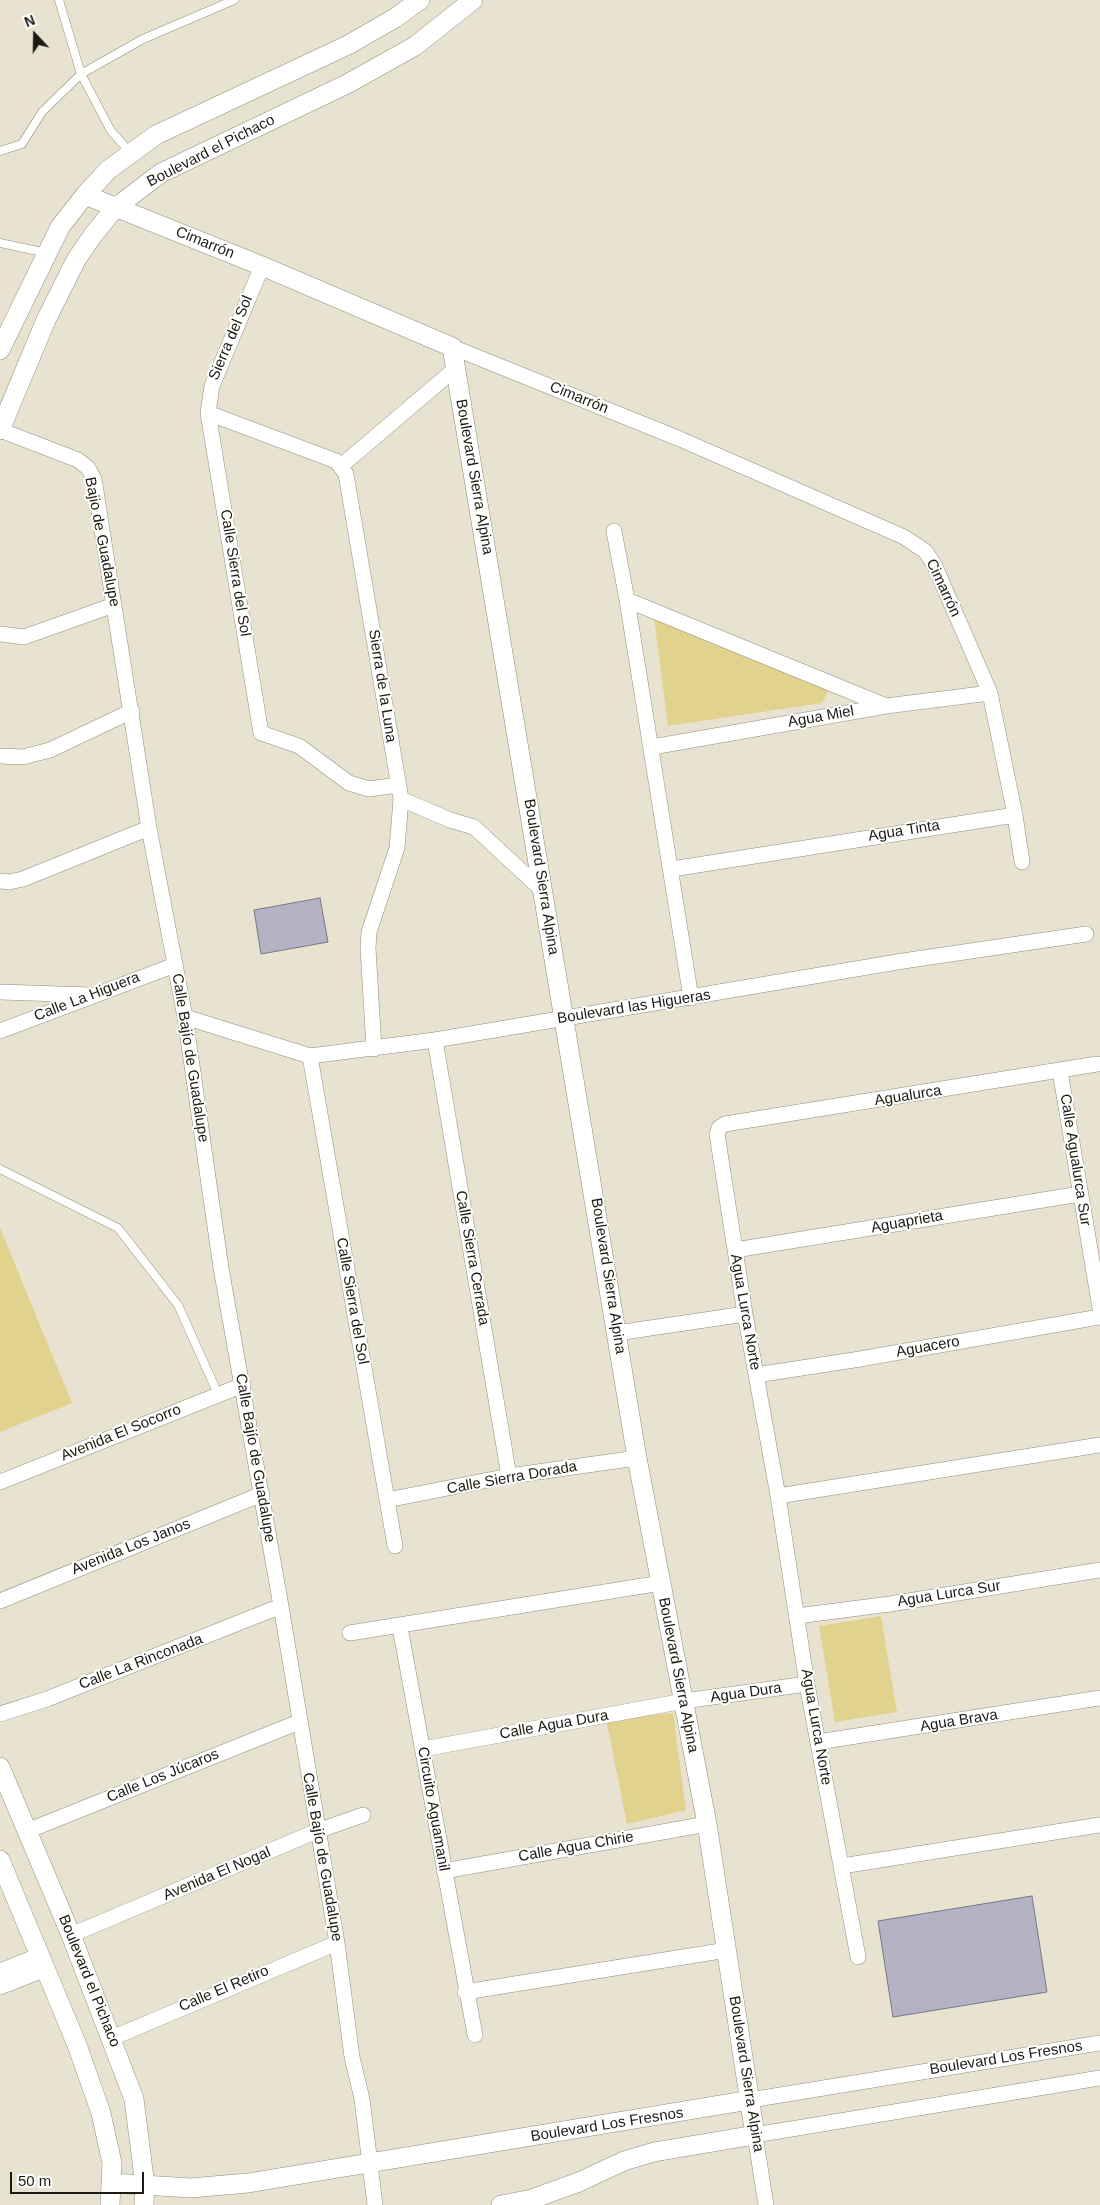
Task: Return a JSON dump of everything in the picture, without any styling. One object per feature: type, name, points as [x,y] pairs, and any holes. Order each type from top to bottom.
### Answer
[{"type":"street","points":[[0,350],[60,227],[84,195],[108,170],[156,134],[348,45],[395,18],[420,0]]},
{"type":"street","name":"Boulevard el Pichaco","points":[[0,430],[46,320],[76,260],[115,208],[160,173],[347,84],[415,46],[473,0]]},
{"type":"street","name":"Cimarrón","points":[[84,195],[262,266],[452,347],[680,439],[904,537],[925,552],[934,564],[990,693]]},
{"type":"street","name":"Sierra del Sol","points":[[208,412],[212,386],[262,266]]},
{"type":"street","name":"Boulevard Sierra Alpina","points":[[452,347],[638,1458],[707,1824],[766,2205]]},
{"type":"street","points":[[208,412],[336,461],[341,466],[456,369]]},
{"type":"street","name":"Calle Sierra del Sol","points":[[208,412],[261,733],[299,746],[349,783],[369,789],[400,792]]},
{"type":"street","name":"Bajio de Guadalupe","points":[[0,430],[78,460],[88,468],[94,479],[132,711]]},
{"type":"street","name":"Sierra de la Luna","points":[[341,466],[346,474],[400,792],[398,848],[369,932],[368,948],[374,1049]]},
{"type":"street","points":[[614,530],[652,747],[691,998]]},
{"type":"street","points":[[627,600],[886,706]]},
{"type":"street","points":[[0,634],[24,637],[114,605]]},
{"type":"street","points":[[990,693],[1003,748],[1022,862]]},
{"type":"street","name":"Agua Miel","points":[[652,747],[886,706],[990,693]]},
{"type":"street","points":[[0,756],[23,757],[50,750],[132,711]]},
{"type":"street","name":"Calle Bajío de Guadalupe","points":[[132,711],[150,828],[186,1017],[221,1268],[282,1606],[299,1722],[337,1942],[352,2056],[362,2099],[375,2205]]},
{"type":"street","points":[[400,792],[450,820],[474,827],[542,890]]},
{"type":"street","name":"Agua Tinta","points":[[672,869],[1014,814]]},
{"type":"street","points":[[0,881],[8,882],[23,879],[150,828]]},
{"type":"street","name":"Boulevard las Higueras","points":[[186,1017],[310,1056],[435,1040],[691,998],[903,960],[1086,934]]},
{"type":"street","name":"Calle La Higuera","points":[[0,1032],[176,964]]},
{"type":"street","points":[[0,992],[99,995]]},
{"type":"street","name":"Calle Sierra Cerrada","points":[[435,1040],[509,1476]]},
{"type":"street","name":"Calle Sierra del Sol","points":[[310,1056],[395,1546]]},
{"type":"street","name":"Agualurca","points":[[719,1128],[725,1124],[1097,1064]]},
{"type":"street","name":"Calle Agualurca Sur","points":[[1060,1071],[1100,1308]]},
{"type":"street","name":"Agua Lurca Norte","points":[[719,1128],[717,1134],[745,1314],[778,1496],[807,1684],[858,1957]]},
{"type":"street","name":"Aguaprieta","points":[[735,1250],[1080,1194]]},
{"type":"street","points":[[617,1333],[745,1314]]},
{"type":"street","name":"Aguacero","points":[[756,1375],[860,1359],[1100,1317]]},
{"type":"street","name":"Avenida El Socorro","points":[[0,1482],[243,1385]]},
{"type":"street","points":[[778,1496],[1100,1445]]},
{"type":"street","name":"Calle Sierra Dorada","points":[[387,1500],[509,1476],[638,1458]]},
{"type":"street","name":"Avenida Los Janos","points":[[0,1601],[262,1494]]},
{"type":"street","name":"Agua Lurca Sur","points":[[797,1616],[890,1604],[1100,1570]]},
{"type":"street","points":[[350,1633],[400,1627],[661,1583]]},
{"type":"street","name":"Calle La Rinconada","points":[[0,1714],[47,1699],[282,1606]]},
{"type":"street","name":"Circuito Aguamanil","points":[[400,1627],[465,1992],[475,2035]]},
{"type":"street","name":"Agua Dura","points":[[684,1701],[807,1684]]},
{"type":"street","name":"Agua Brava","points":[[818,1742],[1100,1698]]},
{"type":"street","name":"Calle Agua Dura","points":[[423,1749],[684,1701]]},
{"type":"street","name":"Calle Los Júcaros","points":[[27,1831],[299,1722]]},
{"type":"street","name":"Boulevard el Pichaco","points":[[0,1767],[71,1935],[134,2099],[145,2186],[144,2205]]},
{"type":"street","name":"Avenida El Nogal","points":[[71,1935],[317,1831],[363,1815]]},
{"type":"street","name":"Calle Agua Chirie","points":[[444,1870],[707,1824]]},
{"type":"street","points":[[842,1866],[1100,1825]]},
{"type":"street","points":[[0,1860],[43,1962],[101,2112],[112,2163],[110,2205]]},
{"type":"street","name":"Calle El Retiro","points":[[112,2038],[337,1942]]},
{"type":"street","points":[[465,1992],[727,1950]]},
{"type":"street","points":[[0,1971],[43,1962]]},
{"type":"street","points":[[0,1987],[43,1962]]},
{"type":"street","name":"Boulevard Los Fresnos","points":[[112,2182],[190,2188],[248,2183],[1100,2043]]},
{"type":"street","points":[[501,2205],[532,2199],[579,2182],[624,2161],[654,2152],[1100,2078]]},
{"type":"lane","points":[[59,0],[82,74],[111,131],[130,152]]},
{"type":"lane","points":[[0,151],[22,144],[42,112],[82,74],[143,39],[234,0]]},
{"type":"lane","points":[[0,243],[47,252]]},
{"type":"lane","points":[[0,1169],[118,1228],[178,1306],[218,1394]]},
{"type":"shaded area","points":[[654,618],[825,682],[828,691],[822,703],[668,726]]},
{"type":"shaded area","points":[[0,1228],[72,1403],[0,1432]]},
{"type":"shaded area","points":[[881,1616],[897,1712],[835,1722],[819,1626]]},
{"type":"shaded area","points":[[673,1713],[686,1810],[627,1824],[606,1719]]},
{"type":"building","points":[[320,898],[328,942],[261,954],[254,910]]},
{"type":"building","points":[[1032,1896],[1047,1992],[893,2017],[878,1921]]}]
